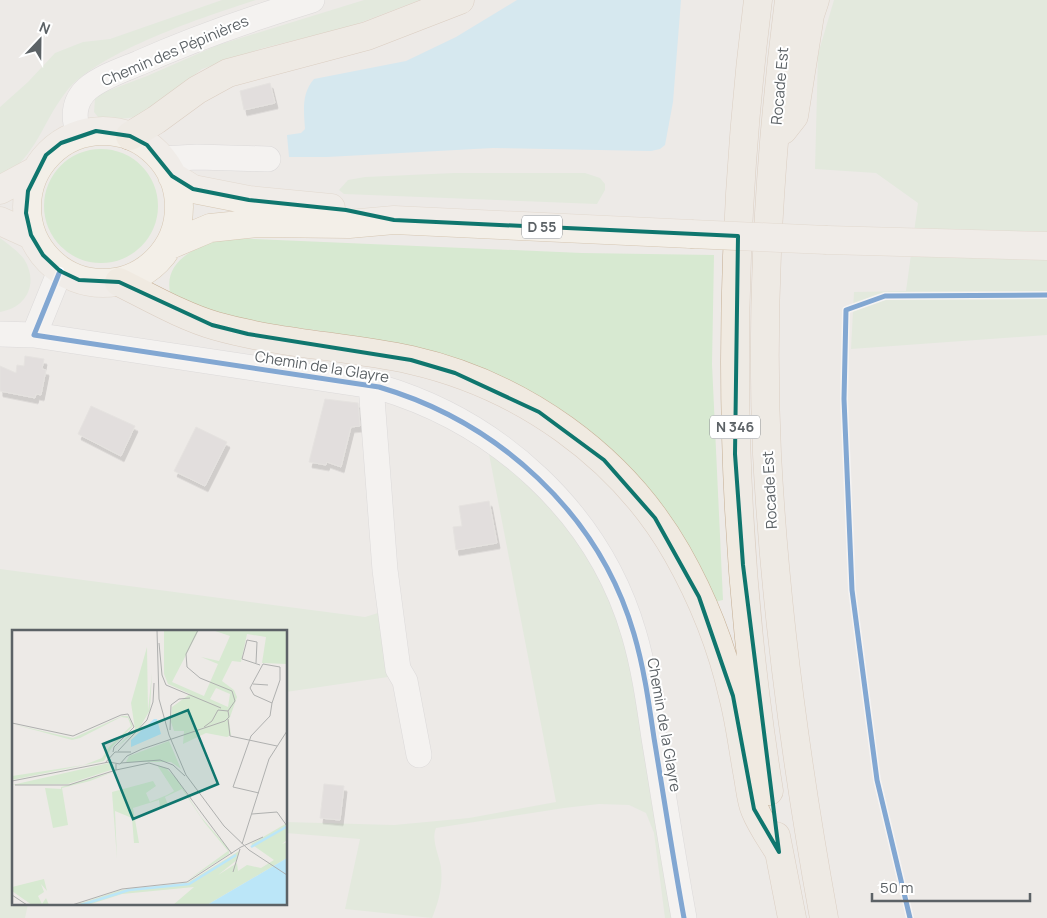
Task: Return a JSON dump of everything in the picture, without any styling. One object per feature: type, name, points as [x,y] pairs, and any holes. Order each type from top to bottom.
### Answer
[{"type":"highway","points":[[130,136],[156,120],[197,90],[228,73],[367,36],[460,0]]},
{"type":"highway","name":"N 346","points":[[758,0],[750,62],[739,192],[734,361],[735,454],[742,565],[754,675],[779,852],[792,918]]},
{"type":"highway","name":"Rocade Est","points":[[789,0],[775,141],[767,280],[767,451],[774,560],[786,680],[803,803],[824,918]]},
{"type":"highway","points":[[775,141],[794,116],[810,15],[815,0]]},
{"type":"highway","points":[[119,282],[212,325],[248,334],[411,360],[455,373],[498,390],[539,412],[577,438],[604,460],[629,485],[655,518],[677,553],[699,596],[718,644],[733,696],[754,809],[779,852]]},
{"type":"main road","points":[[96,131],[130,136],[147,145],[167,167],[179,198],[178,223],[170,245],[156,262],[139,275],[119,282],[99,284],[79,280],[60,271],[43,255],[31,235],[26,213],[28,191],[35,171],[46,155],[61,143],[79,135],[96,131]]},
{"type":"main road","name":"D 55","points":[[167,167],[193,189],[249,200],[346,210],[394,220]]},
{"type":"main road","points":[[0,190],[35,171]]},
{"type":"main road","name":"D 55","points":[[170,245],[210,228],[258,224],[348,224],[394,220],[827,240],[1047,246]]},
{"type":"main road","points":[[0,221],[31,235]]},
{"type":"street","name":"Chemin des Pépinières","points":[[79,135],[74,120],[75,110],[81,97],[87,89],[109,76],[243,21],[312,0]]},
{"type":"street","points":[[167,167],[197,156],[268,160]]},
{"type":"street","points":[[34,335],[60,271]]},
{"type":"street","name":"Chemin de la Glayre","points":[[0,334],[34,335],[370,385],[409,397],[450,416],[475,429],[515,458],[560,501],[600,553],[626,610],[640,659],[684,918]]},
{"type":"street","points":[[370,385],[385,570],[398,670],[405,681],[419,756]]},
{"type":"highlighted area","points":[[96,131],[130,136],[147,145],[172,176],[193,189],[249,200],[346,210],[394,220],[738,236],[735,454],[743,565],[779,852],[754,809],[733,696],[699,597],[655,518],[604,460],[539,412],[455,373],[411,360],[248,334],[212,325],[119,282],[79,280],[60,271],[43,255],[31,235],[26,213],[28,191],[46,155],[61,143]]},
{"type":"green space","points":[[222,0],[256,0],[154,37],[102,63],[81,77],[66,92],[23,160],[0,179],[0,107],[28,82],[55,53],[83,42],[110,39]]},
{"type":"green space","points":[[364,0],[420,0],[349,27],[263,48],[202,69],[142,115],[109,118],[98,117],[94,112],[95,99],[102,93],[218,45]]},
{"type":"green space","points":[[834,0],[1047,0],[1047,335],[851,349],[854,292],[906,291],[918,203],[876,173],[815,169],[818,54]]},
{"type":"green space","points":[[101,149],[123,154],[141,166],[153,184],[158,206],[153,228],[141,246],[123,258],[101,263],[79,258],[61,246],[49,228],[44,206],[49,184],[61,166],[79,154]]},
{"type":"green space","points":[[454,173],[585,173],[600,178],[605,184],[605,190],[597,204],[344,194],[339,190],[348,180],[365,177]]},
{"type":"green space","points":[[0,238],[16,250],[24,259],[28,268],[30,285],[28,293],[23,300],[9,310],[0,312]]},
{"type":"green space","points":[[231,238],[582,253],[714,255],[712,364],[723,600],[714,602],[673,523],[639,477],[609,447],[578,421],[546,400],[514,383],[446,357],[373,340],[229,316],[189,302],[170,292],[170,280],[173,270],[179,261],[209,243]]},
{"type":"green space","points":[[489,454],[526,480],[567,520],[619,614],[636,682],[675,918],[665,918],[654,833],[646,813],[629,805],[599,804],[564,808],[436,828],[434,837],[441,867],[441,887],[432,918],[345,909],[360,839],[288,833],[288,822],[394,825],[469,818],[556,802]]},
{"type":"green space","points":[[0,569],[365,617],[378,613],[388,677],[288,692],[288,630],[12,630],[12,906],[28,906],[25,918],[0,918]]},
{"type":"water","points":[[517,0],[681,0],[673,102],[665,145],[660,149],[651,151],[493,148],[327,157],[289,157],[287,135],[301,133],[305,129],[305,97],[314,79],[406,61],[456,37]]},
{"type":"building","points":[[270,83],[275,103],[244,110],[240,91]]},
{"type":"building","points":[[25,356],[44,359],[42,369],[46,370],[41,395],[36,394],[35,398],[0,391],[0,366],[16,373],[17,365],[24,366]]},
{"type":"building","points":[[325,399],[358,403],[360,426],[351,427],[341,467],[327,462],[326,465],[309,462]]},
{"type":"building","points":[[91,406],[135,426],[121,456],[78,434]]},
{"type":"building","points":[[196,427],[227,442],[205,486],[174,471]]},
{"type":"building","points":[[489,501],[497,543],[456,550],[453,527],[462,526],[459,506]]},
{"type":"building","points":[[324,784],[344,786],[340,820],[320,818]]},
{"type":"cycle path","points":[[60,271],[34,335],[379,387],[423,403],[464,423],[503,449],[538,478],[569,512],[596,549],[618,590],[634,634],[646,686],[684,918]]},
{"type":"cycle path","points":[[910,918],[877,780],[852,590],[844,399],[846,310],[885,296],[1047,295]]}]
